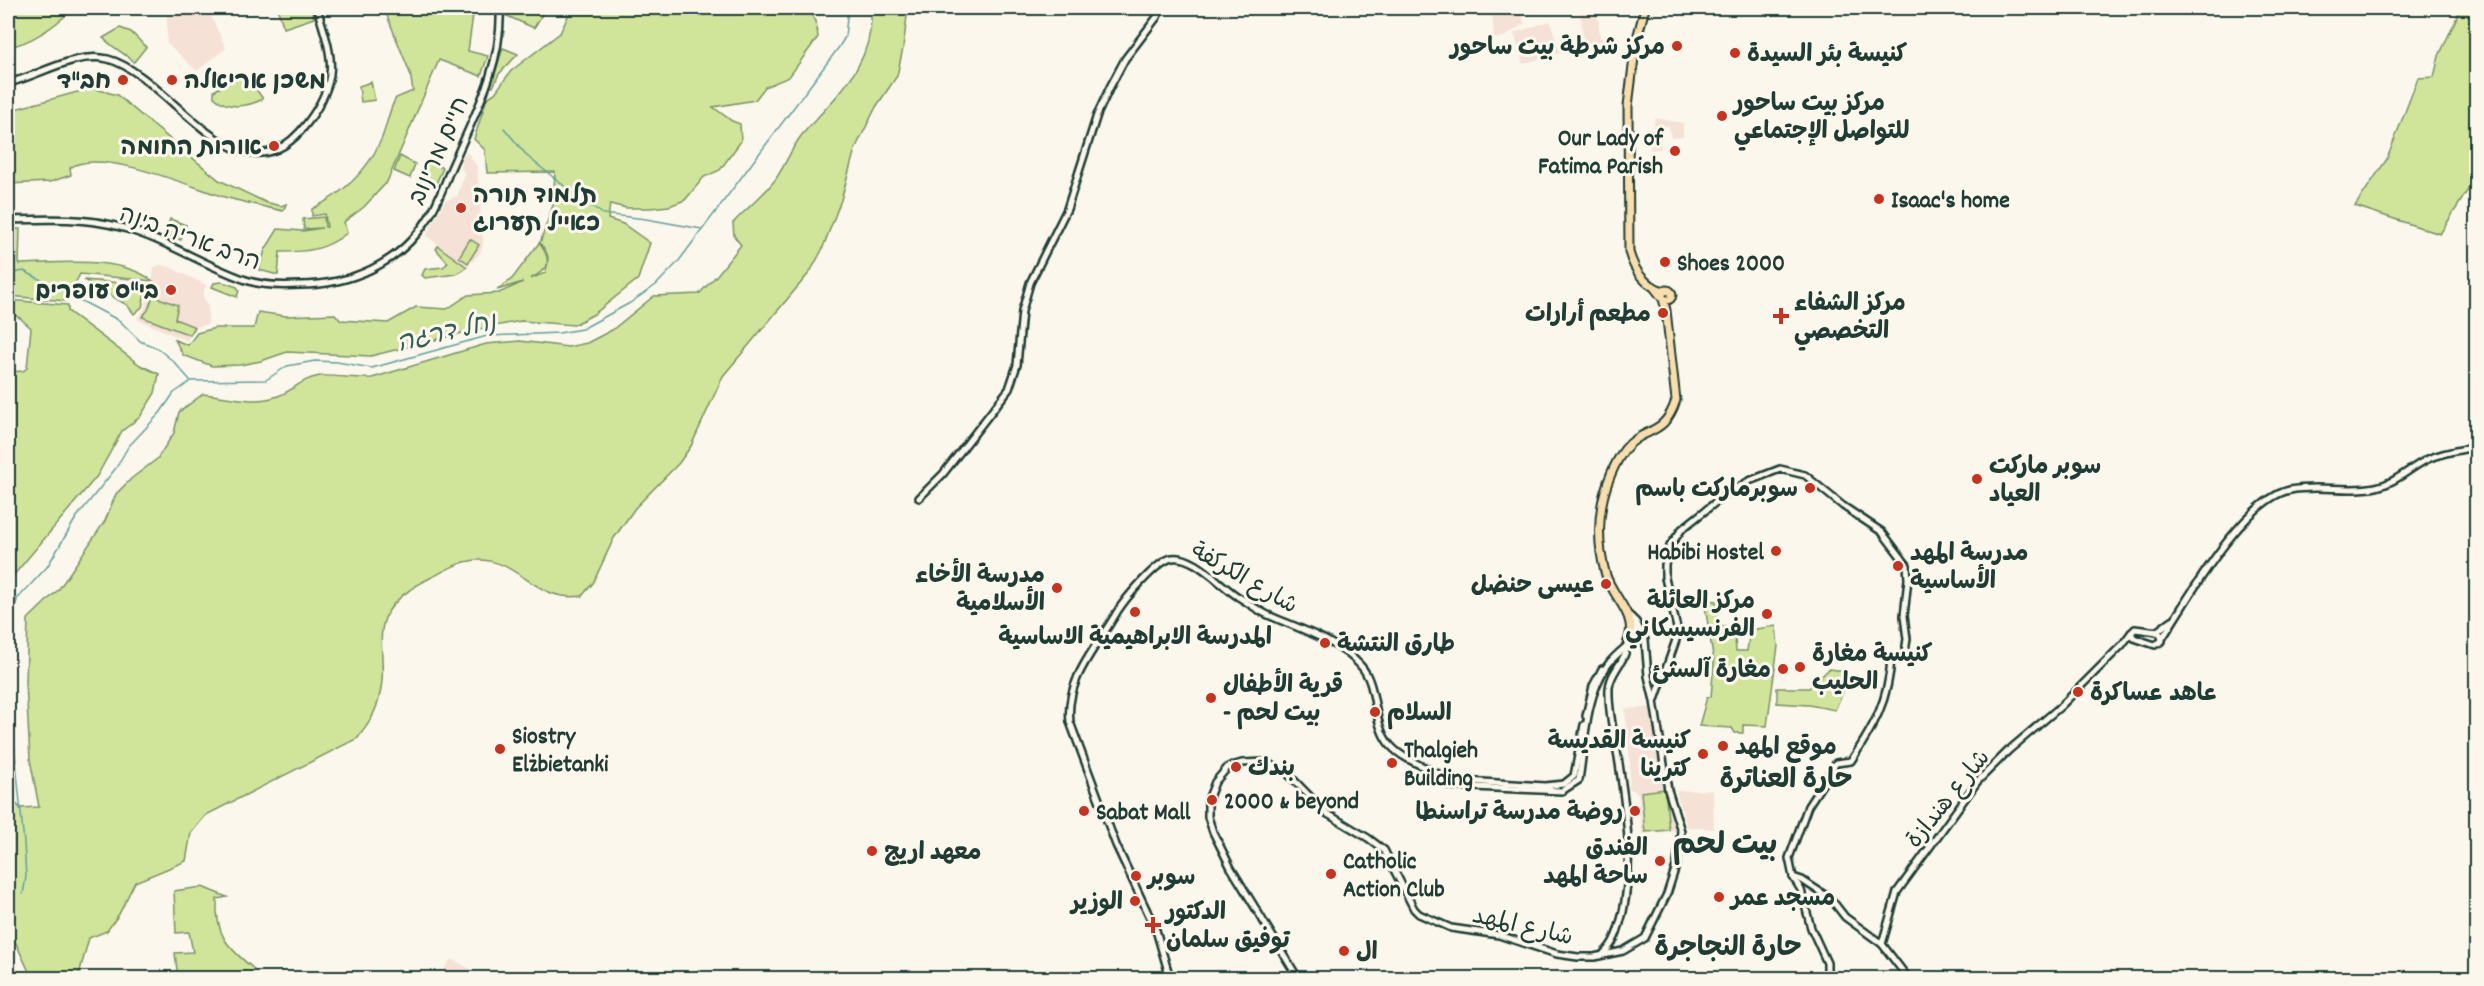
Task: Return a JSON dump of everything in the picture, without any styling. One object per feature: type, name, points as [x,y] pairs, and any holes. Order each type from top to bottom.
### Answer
[{"type":"main road","points":[[1645,8],[1636,42],[1628,106],[1628,239],[1632,264],[1638,274],[1668,301],[1672,296],[1669,324]]},
{"type":"main road","points":[[1630,640],[1633,619],[1611,591],[1600,549],[1602,503],[1607,486],[1625,449],[1660,427],[1672,415],[1676,400],[1664,295]]},
{"type":"street","points":[[8,83],[82,58],[105,59],[129,69],[228,147],[249,154],[271,150],[284,145],[303,128],[328,89],[331,61],[316,8]]},
{"type":"street","name":"חיים מרינוב","points":[[358,274],[380,266],[398,254],[421,229],[434,208],[489,78],[499,43],[500,8]]},
{"type":"street","points":[[919,498],[943,474],[1010,389],[1017,364],[1022,311],[1030,283],[1067,209],[1097,115],[1110,87],[1125,59],[1161,8]]},
{"type":"street","name":"הרב אריה בינה","points":[[8,220],[59,219],[118,226],[150,237],[236,276],[257,283],[310,285],[338,281],[358,274]]},
{"type":"street","points":[[2162,639],[2161,635],[2155,632],[2134,629],[2131,633],[2137,639],[2159,644],[2231,535],[2246,519],[2280,493],[2302,488],[2375,488],[2390,482],[2428,459],[2476,447]]},
{"type":"street","points":[[1654,701],[1677,634],[1665,578],[1665,565],[1670,546],[1682,530],[1737,487],[1780,469],[1805,475],[1843,506],[1882,531],[1907,565],[1904,658],[1891,658],[1890,680],[1873,728],[1851,761],[1836,764],[1814,794],[1799,824],[1789,858],[1792,878],[1801,890],[1811,928],[1827,963],[1827,978]]},
{"type":"street","name":"شارع الكركفة","points":[[1170,978],[1156,930],[1116,845],[1070,722],[1069,712],[1069,701],[1080,670],[1122,603],[1160,564],[1173,558],[1191,561],[1230,591],[1265,613],[1317,636],[1348,655],[1365,672],[1381,729],[1389,744],[1428,769],[1430,774],[1450,783],[1545,786],[1568,783],[1574,776],[1593,686],[1613,654],[1630,640]]},
{"type":"street","points":[[2155,632],[2175,617]]},
{"type":"street","points":[[1633,619],[1645,640],[1648,676],[1654,701]]},
{"type":"street","name":"شارع هندازة","points":[[1881,944],[1897,892],[1977,782],[2009,750],[2061,706],[2122,645],[2131,633]]},
{"type":"street","name":"شارع هندازة","points":[[2122,645],[2137,639]]},
{"type":"street","points":[[1603,954],[1614,942],[1628,882],[1628,826],[1609,685],[1626,653],[1630,640],[1645,640]]},
{"type":"street","name":"شارع المهد","points":[[1298,978],[1214,836],[1208,817],[1210,789],[1222,773],[1235,764],[1265,762],[1287,773],[1326,813],[1380,847],[1419,914],[1451,928],[1499,935],[1557,954],[1586,957],[1623,951],[1646,938],[1667,894],[1677,863],[1682,831],[1668,790],[1654,701]]},
{"type":"street","points":[[1792,878],[1802,880],[1831,898],[1845,917],[1881,944],[1908,978]]},
{"type":"shaded area","points":[[167,8],[207,8],[226,48],[197,71],[167,43]]},
{"type":"shaded area","points":[[1492,8],[1521,8],[1524,24],[1506,36],[1494,39]]},
{"type":"shaded area","points":[[1580,8],[1597,8],[1600,37],[1606,42],[1606,51],[1600,52],[1584,46]]},
{"type":"shaded area","points":[[1550,21],[1560,52],[1523,64],[1514,33]]},
{"type":"shaded area","points":[[1655,118],[1683,123],[1683,137],[1671,138],[1669,126],[1662,126],[1660,149],[1650,150]]},
{"type":"shaded area","name":"תלמוד תורה כאייל תערוג","points":[[468,153],[477,167],[483,241],[481,252],[468,266],[426,236],[445,201],[457,196],[465,174],[461,168],[463,155]]},
{"type":"shaded area","points":[[161,265],[170,267],[206,285],[203,296],[208,306],[208,324],[193,328],[187,341],[137,319],[144,310],[152,286],[154,267]]},
{"type":"shaded area","points":[[1650,707],[1676,830],[1642,834],[1638,793],[1629,788],[1630,762],[1625,709]]},
{"type":"shaded area","points":[[1676,791],[1713,791],[1714,829],[1687,827]]},
{"type":"shaded area","points":[[451,959],[488,978],[438,978]]},
{"type":"green space","points":[[8,8],[74,8],[44,32],[26,42],[8,47]]},
{"type":"green space","points":[[277,8],[311,8],[314,18],[284,28]]},
{"type":"green space","points":[[384,8],[474,8],[468,51],[488,56],[481,76],[439,60],[387,182],[364,207],[344,222],[347,233],[316,249],[280,252],[278,275],[259,270],[265,250],[278,229],[303,231],[322,228],[304,229],[303,219],[324,217],[325,227],[327,227],[325,214],[312,216],[312,209],[333,197],[360,173],[380,142],[396,98],[413,91],[410,73]]},
{"type":"green space","points":[[505,8],[530,8],[543,13],[534,28],[505,15]]},
{"type":"green space","points":[[572,8],[806,8],[816,21],[818,37],[789,77],[765,87],[755,100],[713,107],[740,124],[741,141],[720,170],[704,177],[685,200],[669,206],[650,208],[626,208],[610,204],[608,219],[623,224],[650,243],[638,279],[594,314],[574,325],[521,321],[474,330],[371,356],[287,352],[240,365],[212,366],[183,355],[175,340],[188,345],[197,333],[215,328],[254,328],[258,312],[286,316],[335,314],[340,320],[388,323],[416,307],[447,309],[468,295],[499,293],[523,282],[497,290],[512,279],[539,243],[546,254],[547,264],[541,272],[530,279],[545,273],[548,264],[548,257],[540,243],[553,205],[555,172],[487,173],[485,150],[474,139],[487,98],[495,93],[511,71],[560,33]]},
{"type":"green space","points":[[871,8],[908,8],[903,48],[897,76],[876,107],[855,149],[841,200],[822,250],[810,272],[723,376],[691,446],[679,463],[635,508],[614,538],[593,583],[582,596],[566,597],[553,593],[540,588],[506,567],[481,560],[456,565],[407,592],[391,607],[384,622],[381,638],[380,692],[372,718],[358,738],[206,815],[191,833],[186,861],[135,882],[119,914],[107,931],[89,938],[78,978],[32,978],[8,926],[8,782],[11,798],[20,808],[39,807],[30,759],[26,683],[28,619],[59,589],[105,521],[116,494],[157,459],[174,433],[179,412],[203,394],[250,400],[269,399],[284,394],[313,377],[372,378],[486,344],[520,341],[568,347],[587,343],[612,330],[654,296],[699,294],[741,245],[734,236],[733,223],[775,180],[801,136],[839,93],[860,63],[871,29]]},
{"type":"green space","points":[[2461,8],[2476,10],[2476,177],[2440,234],[2355,206],[2387,159],[2418,78],[2434,77],[2439,56]]},
{"type":"green space","points":[[120,28],[131,32],[146,47],[134,62],[103,38]]},
{"type":"green space","points":[[503,48],[518,54],[499,74],[493,87],[490,87]]},
{"type":"green space","points":[[240,75],[254,86],[263,99],[238,106],[225,104],[214,97],[214,91]]},
{"type":"green space","points":[[371,82],[375,100],[361,102],[359,86]]},
{"type":"green space","points":[[92,88],[117,95],[219,180],[265,202],[281,206],[286,204],[283,211],[221,196],[144,170],[101,162],[83,163],[70,168],[71,175],[50,182],[8,184],[8,111]]},
{"type":"green space","points":[[400,156],[415,164],[410,178],[394,171]]},
{"type":"green space","points":[[428,161],[443,168],[434,188],[419,181]]},
{"type":"green space","points":[[170,219],[186,225],[181,240],[165,234]]},
{"type":"green space","points":[[8,229],[20,229],[19,264],[89,262],[107,264],[124,267],[153,281],[80,274],[66,301],[8,296]]},
{"type":"green space","points":[[470,239],[479,245],[468,263],[459,257]]},
{"type":"green space","points":[[438,246],[467,267],[456,274],[425,278],[422,275],[425,269],[443,267],[448,263],[436,249]]},
{"type":"green space","points":[[84,280],[147,285],[142,307],[134,314],[127,305]]},
{"type":"green space","points":[[222,282],[237,287],[239,290],[237,297],[212,287],[214,283]]},
{"type":"green space","points":[[153,296],[178,305],[175,319],[195,327],[190,335],[142,317],[148,310]]},
{"type":"green space","points":[[8,300],[68,305],[68,311],[140,365],[159,374],[155,393],[140,417],[122,431],[97,476],[8,582],[8,372],[23,371],[27,368],[31,328],[8,311]]},
{"type":"green space","points":[[1704,600],[1716,601],[1718,627],[1725,627],[1726,639],[1735,639],[1736,651],[1747,651],[1750,630],[1776,626],[1778,646],[1767,726],[1743,725],[1743,733],[1735,733],[1732,728],[1699,726],[1707,697],[1711,697],[1714,662]]},
{"type":"green space","points":[[1829,669],[1846,671],[1843,692],[1835,710],[1809,705],[1777,703],[1777,688],[1809,688]]},
{"type":"green space","points":[[1665,789],[1669,830],[1645,832],[1641,792]]},
{"type":"green space","points":[[202,887],[227,897],[217,899],[218,922],[230,947],[254,969],[249,978],[178,978],[175,953],[193,952],[189,932],[176,933],[174,891]]},
{"type":"waterway","name":"נחל דרגה","points":[[8,609],[47,567],[76,518],[116,468],[128,447],[160,413],[174,393],[191,381],[266,380],[287,366],[315,361],[372,368],[487,336],[559,333],[582,329],[630,303],[656,285],[678,262],[839,47],[845,37],[848,8]]},
{"type":"waterway","points":[[504,128],[528,157],[603,214],[702,229]]},
{"type":"waterway","points":[[8,274],[24,271],[120,321],[140,341],[157,348],[173,361],[190,380]]},
{"type":"waterway","points":[[8,622],[17,601]]},
{"type":"waterway","points":[[8,683],[24,843],[26,877],[23,894]]},
{"type":"place","name":"مركز شرطة بيت ساحور","points":[[1677,46]]},
{"type":"place","name":"كنيسة بئر السيدة","points":[[1735,53]]},
{"type":"place","name":"חב\"ד","points":[[123,80]]},
{"type":"place","name":"משכן אריאלה","points":[[172,80]]},
{"type":"place","name":"مركز بيت ساحور للتواصل الإجتماعي","points":[[1722,116]]},
{"type":"place","name":"אורות החומה","points":[[274,146]]},
{"type":"place","name":"Our Lady of Fatima Parish","points":[[1675,151]]},
{"type":"place","name":"Isaac's home","points":[[1879,199]]},
{"type":"place","name":"תלמוד תורה כאייל תערוג","points":[[461,208]]},
{"type":"place","name":"Shoes 2000","points":[[1665,262]]},
{"type":"place","name":"בי\"ס עופרים","points":[[171,290]]},
{"type":"place","name":"مطعم أرارات","points":[[1663,313]]},
{"type":"place","name":"مركز الشفاء التخصصي","points":[[1781,316]]},
{"type":"place","name":"سوبر ماركت العياد","points":[[1977,479]]},
{"type":"place","name":"سوبرماركت باسم","points":[[1810,488]]},
{"type":"place","name":"Habibi Hostel","points":[[1776,551]]},
{"type":"place","name":"مدرسة المهد الأساسية","points":[[1898,566]]},
{"type":"place","name":"عيسى حنضل","points":[[1606,584]]},
{"type":"place","name":"مدرسة الأخاء الأسلامية","points":[[1057,588]]},
{"type":"place","name":"المدرسة الابراهيمية الاساسية","points":[[1135,612]]},
{"type":"place","name":"مركز العائلة الفرنسيسكاني","points":[[1767,614]]},
{"type":"place","name":"طارق النتشة","points":[[1325,643]]},
{"type":"place","name":"كنيسة مغارة الحليب","points":[[1800,667]]},
{"type":"place","name":"مغارة آلسثئ","points":[[1783,669]]},
{"type":"place","name":"عاهد عساكرة","points":[[2078,692]]},
{"type":"place","name":"قرية الأطفال - بيت لحم","points":[[1211,698]]},
{"type":"place","name":"السلام","points":[[1375,712]]},
{"type":"place","name":"موقع المهد","points":[[1723,746]]},
{"type":"place","name":"Siostry Elżbietanki","points":[[500,749]]},
{"type":"place","name":"كنيسة القديسة كترينا","points":[[1703,754]]},
{"type":"place","name":"Thalgieh Building","points":[[1392,763]]},
{"type":"place","name":"بندك","points":[[1236,767]]},
{"type":"place","name":"2000 & beyond","points":[[1212,800]]},
{"type":"place","name":"Sabat Mall","points":[[1084,811]]},
{"type":"place","name":"روضة مدرسة تراسنطا","points":[[1635,811]]},
{"type":"place","name":"معهد اريج","points":[[872,851]]},
{"type":"place","name":"الفندق ساحة المهد","points":[[1660,861]]},
{"type":"place","name":"Catholic Action Club","points":[[1331,874]]},
{"type":"place","name":"سوبر","points":[[1136,876]]},
{"type":"place","name":"مسجد عمر","points":[[1719,897]]},
{"type":"place","name":"الوزير","points":[[1135,901]]},
{"type":"place","name":"الدكتور توفيق سلمان","points":[[1153,925]]},
{"type":"place","name":"ال","points":[[1344,951]]},
{"type":"district","name":"حارة العناترة","points":[[1786,778]]},
{"type":"district","name":"بيت لحم","points":[[1725,843]]},
{"type":"district","name":"حارة النجاجرة","points":[[1728,946]]}]
